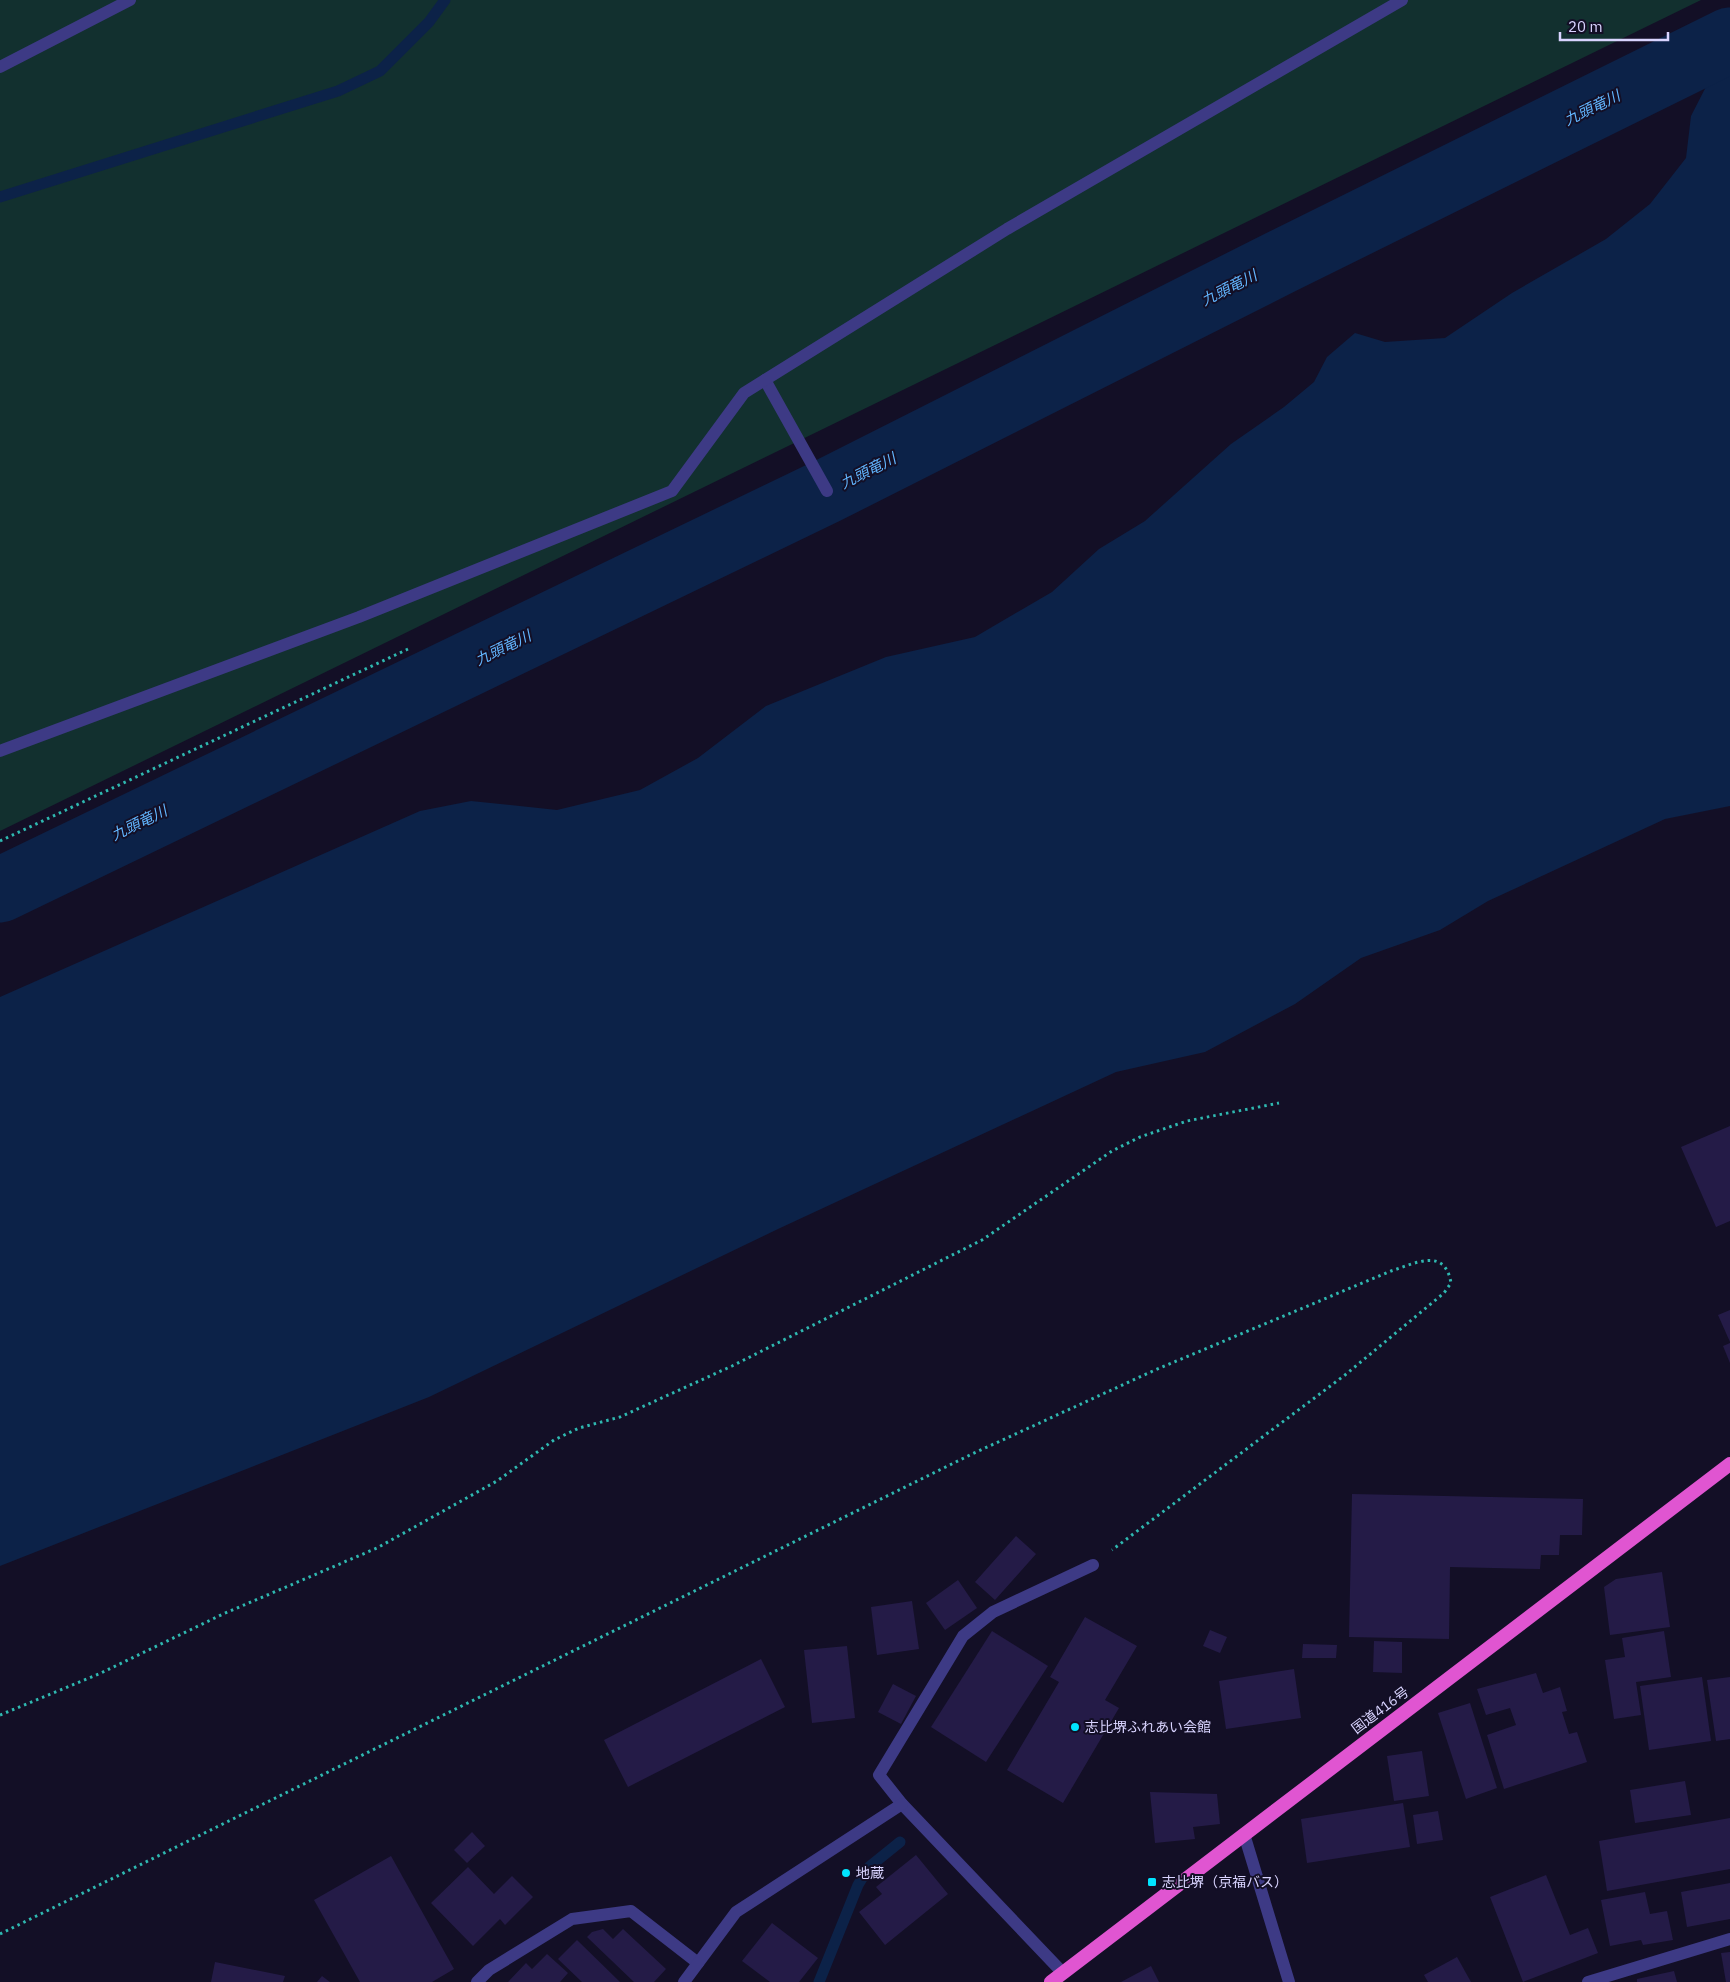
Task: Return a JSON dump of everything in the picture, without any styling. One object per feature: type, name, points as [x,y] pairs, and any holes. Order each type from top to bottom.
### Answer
[{"type":"highway","name":"国道416号","points":[[1051,1982],[1730,1464]]},
{"type":"street","points":[[0,67],[130,0]]},
{"type":"street","points":[[0,750],[359,617],[672,490],[744,392],[1007,229],[1402,0]]},
{"type":"street","points":[[765,380],[827,492]]},
{"type":"street","points":[[1062,1972],[902,1804],[879,1775],[963,1636],[993,1612],[1093,1565]]},
{"type":"street","points":[[684,1982],[736,1912],[902,1804]]},
{"type":"street","points":[[1244,1834],[1289,1982]]},
{"type":"street","points":[[476,1982],[489,1970],[572,1919],[631,1911],[698,1963]]},
{"type":"street","points":[[1588,1982],[1730,1940]]},
{"type":"path","points":[[0,841],[408,649]]},
{"type":"path","points":[[0,1714],[100,1673],[223,1614],[377,1548],[497,1481],[554,1440],[579,1428],[620,1417],[732,1366],[982,1240],[1112,1151],[1140,1137],[1187,1121],[1279,1103]]},
{"type":"path","points":[[0,1934],[981,1450],[1155,1370],[1392,1271],[1420,1261],[1434,1260],[1444,1264],[1449,1272],[1451,1283],[1444,1293],[1345,1376],[1139,1528],[1093,1565]]},
{"type":"green space","points":[[0,0],[1701,0],[0,831]]},
{"type":"water","points":[[1730,49],[1730,806],[1665,819],[1488,901],[1440,930],[1361,958],[1295,1004],[1205,1052],[1116,1072],[778,1229],[429,1397],[0,1566],[0,997],[420,811],[471,801],[557,810],[640,790],[698,758],[766,706],[886,657],[975,637],[1052,592],[1099,549],[1145,521],[1231,444],[1284,407],[1314,382],[1327,357],[1355,333],[1385,342],[1445,338],[1512,293],[1606,239],[1650,204],[1686,158],[1691,116],[1713,73]]},
{"type":"building","points":[[1730,1126],[1730,1221],[1716,1227],[1681,1147]]},
{"type":"building","points":[[1730,1310],[1730,1342],[1718,1315]]},
{"type":"building","points":[[1730,1343],[1730,1363],[1723,1346]]},
{"type":"building","points":[[1352,1494],[1583,1499],[1582,1535],[1560,1535],[1559,1555],[1541,1555],[1540,1569],[1450,1567],[1449,1639],[1349,1637]]},
{"type":"building","points":[[1016,1536],[1036,1554],[995,1600],[975,1582]]},
{"type":"building","points":[[1662,1572],[1670,1627],[1610,1635],[1604,1587],[1616,1579]]},
{"type":"building","points":[[958,1580],[977,1608],[945,1630],[926,1603]]},
{"type":"building","points":[[912,1601],[919,1649],[877,1655],[871,1607]]},
{"type":"building","points":[[1085,1617],[1137,1646],[1105,1700],[1119,1708],[1063,1803],[1007,1770],[1059,1682],[1050,1677]]},
{"type":"building","points":[[1210,1630],[1227,1637],[1220,1653],[1203,1646]]},
{"type":"building","points":[[992,1631],[1048,1666],[986,1762],[931,1727]]},
{"type":"building","points":[[1664,1631],[1671,1677],[1636,1682],[1641,1715],[1614,1719],[1605,1660],[1625,1657],[1622,1638]]},
{"type":"building","points":[[1374,1641],[1402,1642],[1402,1673],[1373,1672]]},
{"type":"building","points":[[1303,1644],[1337,1645],[1336,1658],[1302,1658]]},
{"type":"building","points":[[847,1646],[855,1718],[812,1723],[804,1650]]},
{"type":"building","points":[[761,1659],[785,1707],[628,1787],[604,1740]]},
{"type":"building","points":[[1294,1669],[1301,1718],[1226,1729],[1219,1681]]},
{"type":"building","points":[[1536,1673],[1543,1693],[1560,1687],[1567,1711],[1562,1712],[1569,1734],[1577,1732],[1587,1762],[1504,1789],[1487,1735],[1516,1725],[1510,1708],[1486,1715],[1477,1689]]},
{"type":"building","points":[[1702,1677],[1711,1741],[1649,1750],[1640,1686]]},
{"type":"building","points":[[1730,1677],[1730,1739],[1716,1741],[1707,1680]]},
{"type":"building","points":[[893,1684],[916,1696],[901,1724],[878,1712]]},
{"type":"building","points":[[1470,1703],[1497,1788],[1466,1799],[1438,1713]]},
{"type":"building","points":[[1422,1751],[1429,1796],[1394,1801],[1387,1756]]},
{"type":"building","points":[[1685,1781],[1691,1815],[1635,1823],[1630,1790]]},
{"type":"building","points":[[1150,1792],[1217,1794],[1220,1824],[1193,1827],[1195,1839],[1155,1843]]},
{"type":"building","points":[[1403,1803],[1410,1847],[1307,1863],[1301,1819]]},
{"type":"building","points":[[1438,1811],[1443,1840],[1417,1844],[1413,1815]]},
{"type":"building","points":[[1730,1818],[1730,1869],[1607,1891],[1599,1841]]},
{"type":"building","points":[[472,1832],[485,1846],[467,1863],[454,1850]]},
{"type":"building","points":[[916,1855],[948,1894],[885,1945],[859,1912],[882,1894],[876,1887]]},
{"type":"building","points":[[391,1856],[454,1969],[432,1982],[360,1982],[314,1900]]},
{"type":"building","points":[[468,1867],[494,1894],[512,1876],[533,1897],[505,1925],[500,1919],[473,1946],[431,1903]]},
{"type":"building","points":[[1546,1875],[1570,1935],[1588,1928],[1598,1953],[1523,1982],[1490,1897]]},
{"type":"building","points":[[1730,1883],[1730,1919],[1687,1927],[1681,1892]]},
{"type":"building","points":[[1645,1892],[1650,1914],[1667,1911],[1673,1940],[1643,1945],[1641,1940],[1610,1946],[1601,1900]]},
{"type":"building","points":[[772,1923],[818,1958],[799,1982],[770,1982],[742,1961]]},
{"type":"building","points":[[603,1929],[613,1939],[623,1929],[666,1969],[654,1982],[634,1982],[587,1937],[592,1932]]},
{"type":"building","points":[[577,1940],[620,1982],[582,1982],[558,1959]]},
{"type":"building","points":[[1730,1952],[1730,1982],[1726,1982],[1721,1953]]},
{"type":"building","points":[[547,1954],[568,1973],[560,1982],[508,1982],[526,1963],[532,1969]]},
{"type":"building","points":[[1457,1957],[1471,1982],[1428,1982],[1424,1975]]},
{"type":"building","points":[[215,1962],[285,1976],[283,1982],[211,1982]]},
{"type":"building","points":[[1151,1966],[1159,1982],[1121,1982]]},
{"type":"building","points":[[1674,1971],[1677,1982],[1637,1982],[1637,1979]]},
{"type":"building","points":[[322,1976],[330,1982],[317,1982]]},
{"type":"waterway","points":[[0,197],[338,91],[380,71],[429,22],[445,0]]},
{"type":"waterway","name":"九頭竜川","points":[[0,890],[827,491],[1281,262],[1730,40]]},
{"type":"waterway","points":[[819,1982],[858,1885],[869,1867],[900,1842]]},
{"type":"place","name":"志比堺ふれあい会館","points":[[1075,1727]]},
{"type":"place","name":"地蔵","points":[[846,1873]]},
{"type":"place","name":"志比堺（京福バス）","points":[[1152,1882]]}]
